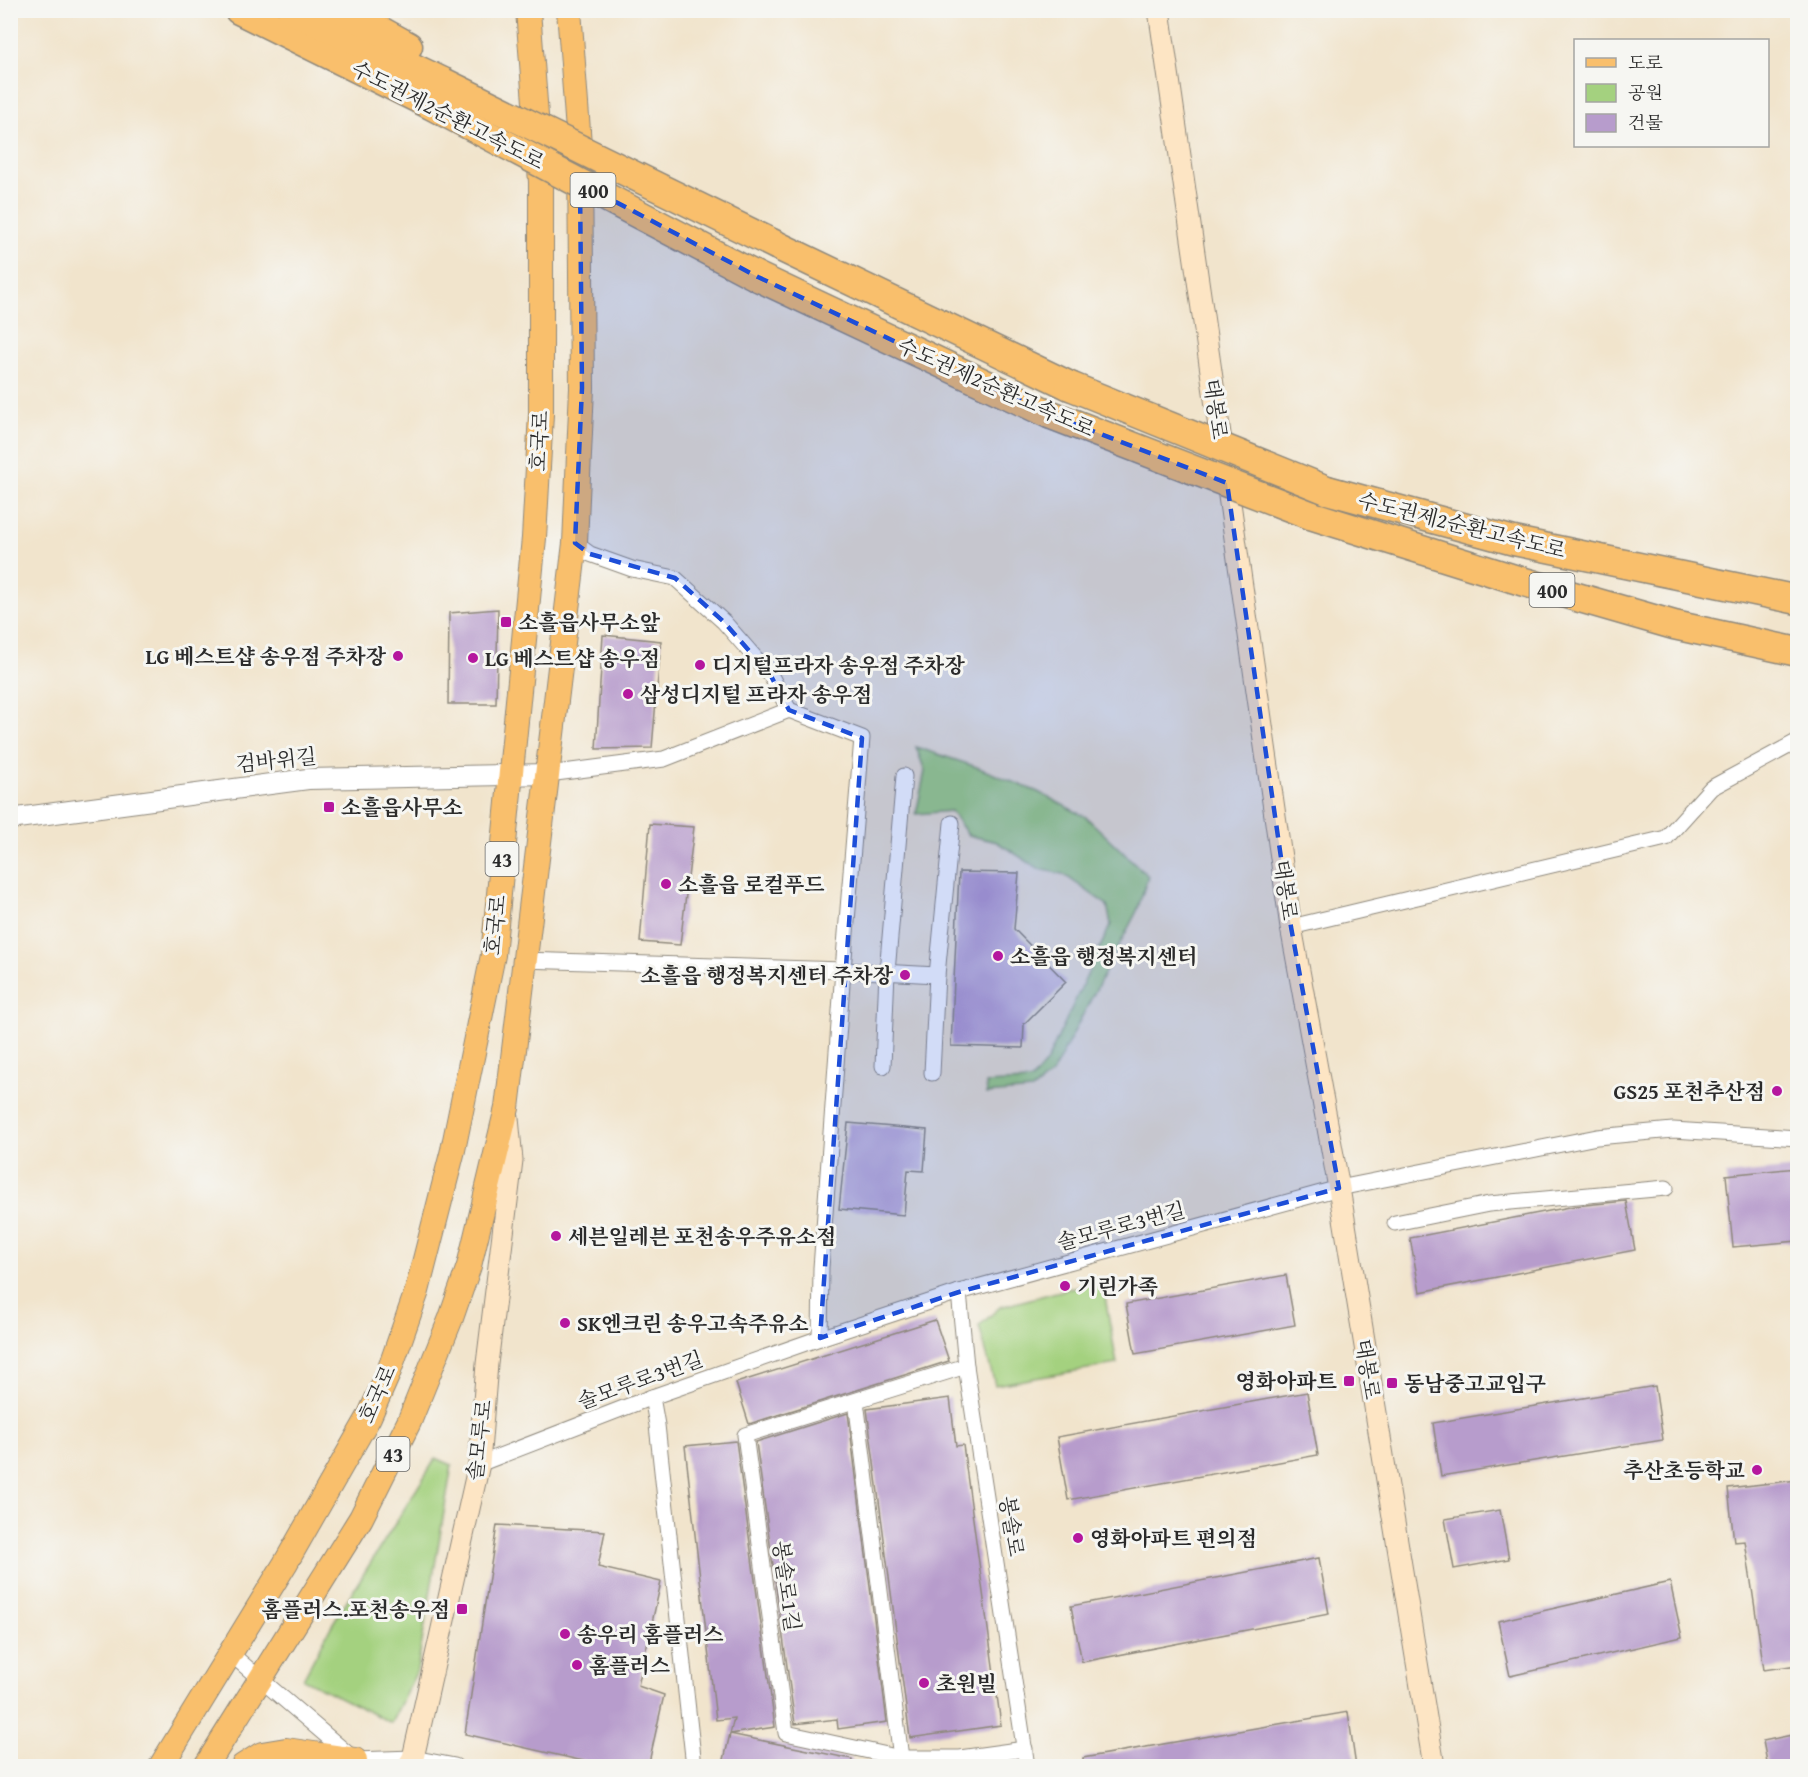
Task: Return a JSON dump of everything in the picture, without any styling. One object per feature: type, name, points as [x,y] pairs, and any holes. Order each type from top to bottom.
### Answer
[{"type":"highway","name":"수도권제2순환고속도로","points":[[239,10],[438,84],[758,277],[1049,414],[1310,515],[1521,581],[1663,622],[1797,652]]},
{"type":"highway","name":"수도권제2순환고속도로","points":[[292,10],[438,84],[682,198],[1070,386],[1328,490],[1514,541],[1797,600]]},
{"type":"highway","points":[[343,10],[438,84]]},
{"type":"main road","name":"호국로","points":[[161,1767],[285,1564],[369,1418],[388,1374],[417,1291],[453,1150],[493,955],[534,538],[541,414],[541,182],[528,10]]},
{"type":"main road","name":"호국로","points":[[206,1767],[361,1518],[409,1422],[435,1361],[469,1266],[507,1108],[575,543],[582,388],[580,181],[569,10]]},
{"type":"main road","name":"태봉로","points":[[1159,10],[1291,927],[1339,1188],[1434,1767]]},
{"type":"main road","name":"솔모루로","points":[[410,1762],[479,1464],[487,1364],[512,1160],[507,1108]]},
{"type":"main road","points":[[285,1564],[319,1584]]},
{"type":"main road","points":[[243,1767],[262,1754],[286,1750],[355,1760]]},
{"type":"street","points":[[575,543],[590,554],[632,569],[675,578],[724,622],[740,640],[771,676],[789,710],[862,738],[821,1268],[820,1338]]},
{"type":"street","points":[[548,774],[664,759],[789,710]]},
{"type":"street","points":[[1291,927],[1666,838],[1711,788],[1797,741]]},
{"type":"street","name":"검바위길","points":[[10,819],[308,779],[548,774]]},
{"type":"street","points":[[882,1066],[903,776]]},
{"type":"street","points":[[932,1073],[937,975],[952,823]]},
{"type":"street","points":[[523,960],[937,975]]},
{"type":"street","name":"솔모루로3번길","points":[[479,1464],[651,1397],[959,1292],[1339,1188],[1597,1137],[1673,1130],[1797,1138]]},
{"type":"street","points":[[1395,1222],[1489,1204],[1666,1188]]},
{"type":"street","name":"봉솔로","points":[[959,1292],[966,1366],[1027,1767]]},
{"type":"street","name":"봉솔로1길","points":[[966,1366],[745,1435],[786,1733],[901,1758],[960,1758],[1024,1749]]},
{"type":"street","points":[[651,1397],[657,1425],[694,1767]]},
{"type":"street","points":[[856,1401],[901,1758]]},
{"type":"street","points":[[231,1654],[355,1760],[410,1762],[455,1767]]},
{"type":"highlighted area","points":[[580,183],[758,277],[1049,414],[1227,483],[1291,927],[1339,1188],[959,1292],[820,1338],[862,738],[789,710],[771,676],[724,622],[675,578],[590,554],[575,543],[582,388]]},
{"type":"green space","points":[[916,747],[974,766],[1038,792],[1086,817],[1148,876],[1137,911],[1052,1074],[1032,1090],[987,1094],[986,1083],[1031,1081],[1046,1063],[1111,924],[1107,905],[1063,874],[1039,869],[997,842],[968,835],[951,811],[916,814],[925,771]]},
{"type":"green space","points":[[1102,1280],[1117,1364],[995,1385],[979,1326],[1000,1307]]},
{"type":"green space","points":[[436,1458],[452,1465],[417,1671],[391,1723],[303,1679],[333,1623]]},
{"type":"building","name":"LG 베스트샵 송우점","points":[[498,609],[496,704],[448,704],[449,613]]},
{"type":"building","name":"삼성디지털 프라자 송우점","points":[[603,635],[661,641],[652,748],[596,749]]},
{"type":"building","name":"소흘읍 로컬푸드","points":[[650,824],[694,827],[680,945],[640,942]]},
{"type":"building","name":"소흘읍 행정복지센터","points":[[959,872],[1019,873],[1014,929],[1066,982],[1024,1024],[1023,1048],[951,1046]]},
{"type":"building","points":[[848,1123],[927,1130],[924,1171],[908,1170],[904,1215],[839,1209]]},
{"type":"building","points":[[1797,1168],[1797,1241],[1733,1247],[1726,1175]]},
{"type":"building","points":[[1626,1201],[1635,1250],[1420,1292],[1410,1238],[1575,1206]]},
{"type":"building","points":[[1286,1275],[1295,1325],[1135,1354],[1126,1304]]},
{"type":"building","points":[[935,1320],[949,1361],[749,1424],[736,1383]]},
{"type":"building","points":[[1655,1386],[1663,1440],[1441,1476],[1433,1423]]},
{"type":"building","points":[[1307,1392],[1318,1455],[1068,1500],[1057,1437]]},
{"type":"building","points":[[950,1398],[956,1446],[963,1445],[1001,1725],[910,1738],[867,1409]]},
{"type":"building","points":[[848,1413],[887,1722],[838,1729],[837,1719],[795,1724],[756,1442]]},
{"type":"building","points":[[736,1441],[775,1727],[730,1734],[734,1718],[716,1720],[685,1446]]},
{"type":"building","points":[[1797,1480],[1797,1665],[1764,1670],[1745,1541],[1734,1542],[1728,1488]]},
{"type":"building","points":[[1500,1510],[1509,1559],[1454,1569],[1445,1519]]},
{"type":"building","name":"송우리 홈플러스","points":[[497,1525],[605,1531],[598,1567],[661,1582],[638,1686],[664,1695],[648,1767],[610,1767],[465,1734]]},
{"type":"building","points":[[1319,1558],[1329,1614],[1082,1662],[1071,1606]]},
{"type":"building","points":[[1670,1582],[1682,1637],[1510,1676],[1498,1621]]},
{"type":"building","points":[[1348,1712],[1356,1767],[1083,1767],[1083,1758]]},
{"type":"building","points":[[730,1734],[852,1759],[851,1767],[734,1767],[723,1764]]},
{"type":"building","points":[[1797,1734],[1797,1767],[1768,1767],[1763,1741]]},
{"type":"place","name":"소흘읍사무소앞","points":[[506,622]]},
{"type":"place","name":"LG 베스트샵 송우점 주차장","points":[[398,656]]},
{"type":"place","name":"LG 베스트샵 송우점","points":[[473,658]]},
{"type":"place","name":"디지털프라자 송우점 주차장","points":[[700,665]]},
{"type":"place","name":"삼성디지털 프라자 송우점","points":[[628,694]]},
{"type":"place","name":"소흘읍사무소","points":[[329,807]]},
{"type":"place","name":"소흘읍 로컬푸드","points":[[666,884]]},
{"type":"place","name":"소흘읍 행정복지센터","points":[[998,956]]},
{"type":"place","name":"소흘읍 행정복지센터 주차장","points":[[905,975]]},
{"type":"place","name":"GS25 포천추산점","points":[[1777,1091]]},
{"type":"place","name":"세븐일레븐 포천송우주유소점","points":[[556,1236]]},
{"type":"place","name":"기린가족","points":[[1065,1286]]},
{"type":"place","name":"SK엔크린 송우고속주유소","points":[[565,1323]]},
{"type":"place","name":"영화아파트","points":[[1349,1381]]},
{"type":"place","name":"동남중고교입구","points":[[1392,1383]]},
{"type":"place","name":"추산초등학교","points":[[1757,1470]]},
{"type":"place","name":"영화아파트 편의점","points":[[1078,1538]]},
{"type":"place","name":"홈플러스.포천송우점","points":[[462,1609]]},
{"type":"place","name":"송우리 홈플러스","points":[[565,1634]]},
{"type":"place","name":"홈플러스","points":[[577,1665]]},
{"type":"place","name":"초원빌","points":[[924,1683]]}]
